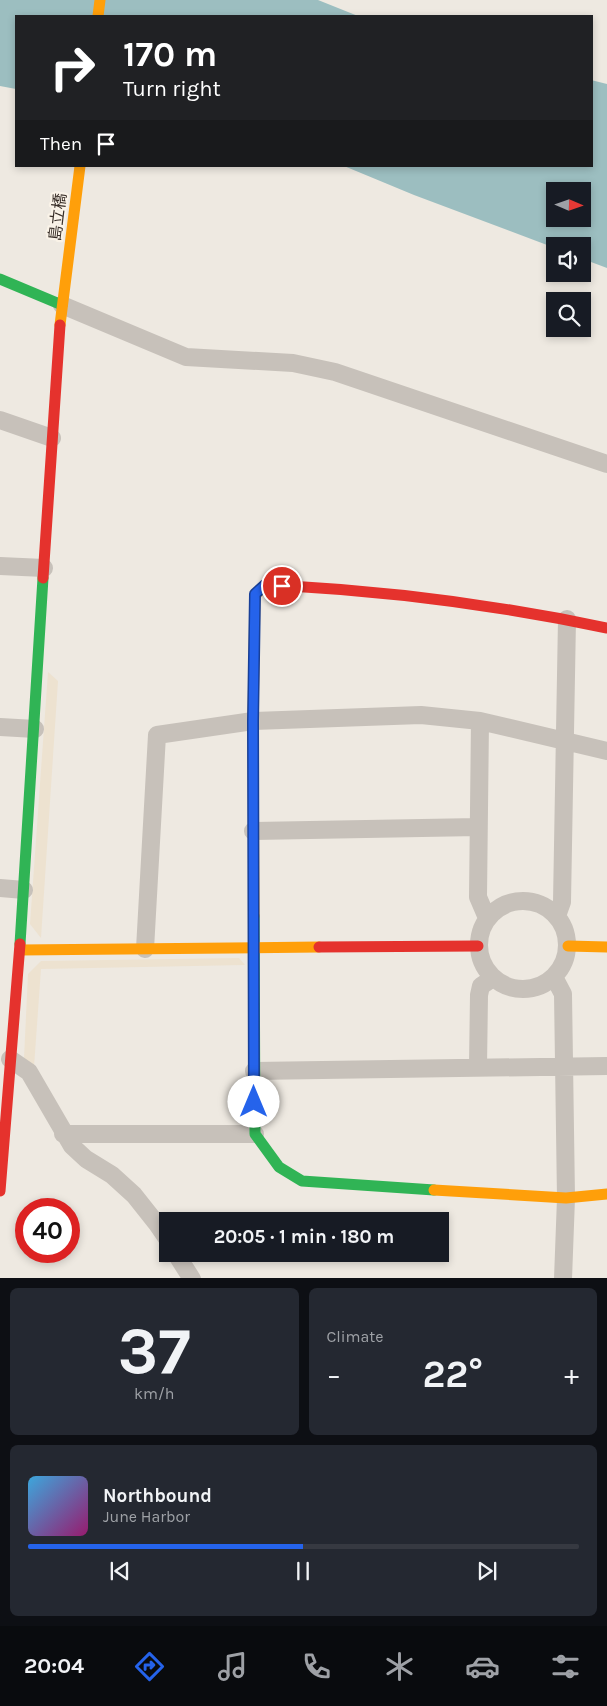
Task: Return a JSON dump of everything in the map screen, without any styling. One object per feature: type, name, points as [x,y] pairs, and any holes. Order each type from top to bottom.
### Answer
[{"type":"street","points":[[98,15],[100,0]]},
{"type":"street","name":"島立橋","points":[[0,1191],[7,1052],[20,950],[62,305],[80,167]]},
{"type":"street","points":[[0,279],[186,357],[293,363],[335,372],[607,464]]},
{"type":"street","points":[[0,420],[52,438]]},
{"type":"street","points":[[0,566],[44,568]]},
{"type":"street","points":[[607,628],[567,619],[424,597],[366,591],[265,585],[255,594],[253,721],[254,1134],[279,1167],[302,1181],[566,1198],[607,1194]]},
{"type":"street","points":[[557,916],[562,902],[567,619]]},
{"type":"street","points":[[145,949],[156,734],[253,721],[421,715],[480,720],[607,751]]},
{"type":"street","points":[[480,720],[478,897],[487,918]]},
{"type":"street","points":[[0,727],[35,729]]},
{"type":"street","points":[[254,831],[478,827]]},
{"type":"street","points":[[0,888],[24,890]]},
{"type":"street","points":[[508,903],[540,903],[547,907],[557,916],[566,935],[568,946],[564,962],[554,977],[543,985],[531,988],[504,986],[493,978],[485,969],[480,958],[478,946],[480,931],[487,918],[496,909],[508,903]]},
{"type":"street","points":[[20,950],[478,946]]},
{"type":"street","points":[[568,946],[607,947]]},
{"type":"street","points":[[554,977],[563,994],[566,1198],[563,1278]]},
{"type":"street","points":[[478,1067],[479,995],[481,986],[493,978]]},
{"type":"street","points":[[7,1052],[28,1072],[63,1134],[72,1146],[86,1159],[112,1176],[134,1195],[159,1227]]},
{"type":"street","points":[[254,1071],[607,1066]]},
{"type":"street","points":[[63,1134],[254,1134]]},
{"type":"street","points":[[181,1262],[192,1278]]},
{"type":"shaded area","points":[[48,672],[58,681],[41,938],[30,924]]},
{"type":"shaded area","points":[[239,958],[245,965],[41,969],[34,1067],[24,1058],[28,974],[41,961]]},
{"type":"water","points":[[0,0],[318,0],[356,15],[15,15],[15,89],[0,86]]},
{"type":"water","points":[[593,80],[607,84],[607,268],[591,262],[591,237],[546,237],[546,245],[414,195],[346,167],[593,167]]},
{"type":"traffic: fast","points":[[0,279],[62,305]]},
{"type":"traffic: fast","points":[[20,944],[43,578]]},
{"type":"traffic: fast","points":[[254,916],[255,1134],[279,1167],[302,1181],[434,1190]]},
{"type":"traffic: slow","points":[[98,15],[100,0]]},
{"type":"traffic: slow","points":[[60,325],[80,167]]},
{"type":"traffic: slow","points":[[254,916],[253,721],[255,595],[265,585],[290,586]]},
{"type":"traffic: slow","points":[[568,946],[607,947]]},
{"type":"traffic: slow","points":[[20,950],[319,947]]},
{"type":"traffic: slow","points":[[434,1190],[566,1198],[607,1194]]},
{"type":"traffic: jam","points":[[43,578],[60,325]]},
{"type":"traffic: jam","points":[[290,586],[370,592],[449,601],[607,628]]},
{"type":"traffic: jam","points":[[0,1191],[20,944]]},
{"type":"traffic: jam","points":[[319,947],[478,946]]},
{"type":"route","points":[[254,1102],[253,721],[255,594],[265,585],[282,586]]}]
